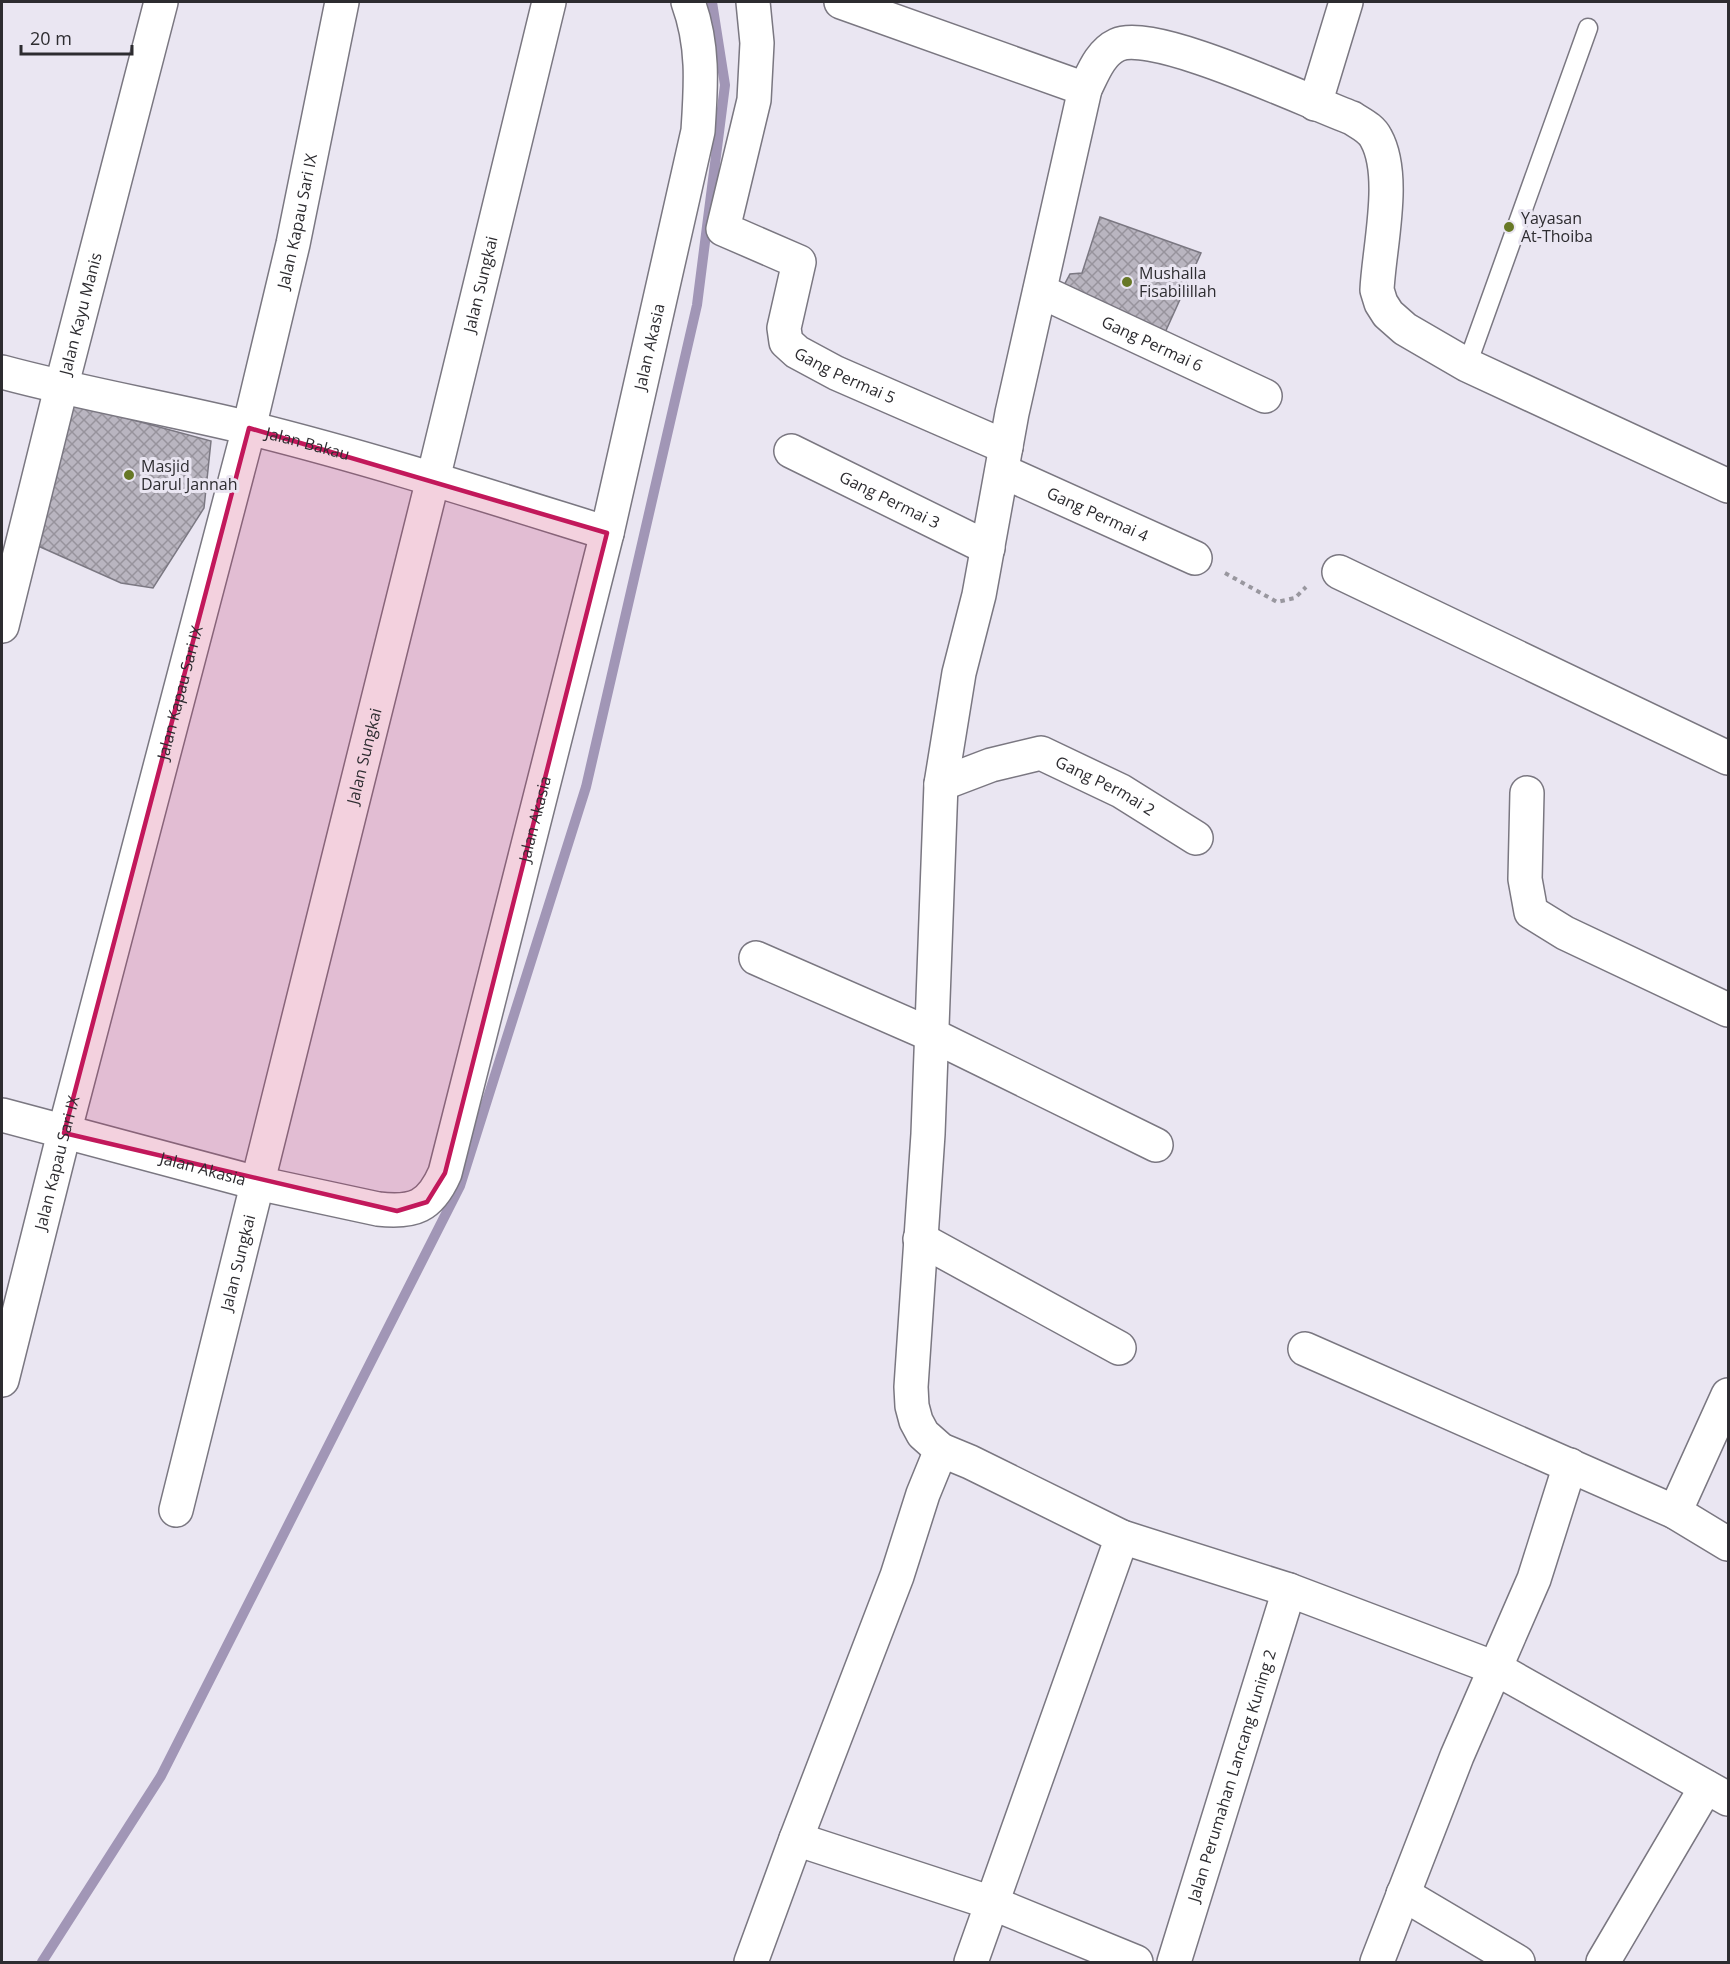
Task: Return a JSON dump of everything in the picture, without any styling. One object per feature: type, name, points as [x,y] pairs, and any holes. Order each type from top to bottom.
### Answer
[{"type":"street","name":"Jalan Kayu Manis","points":[[2,626],[161,2]]},
{"type":"street","name":"Jalan Kapau Sari IX","points":[[2,1380],[64,1133],[249,428],[293,244],[342,2]]},
{"type":"street","name":"Jalan Sungkai","points":[[176,1510],[433,479],[549,2]]},
{"type":"street","name":"Jalan Akasia","points":[[2,1116],[257,1183],[378,1209],[397,1211],[415,1208],[427,1202],[437,1191],[445,1173],[606,533],[698,131],[702,66],[693,15],[688,2]]},
{"type":"street","name":"Gang Permai 5","points":[[753,2],[757,43],[754,100],[723,229],[799,262],[784,328],[786,342],[797,352],[1004,459]]},
{"type":"street","points":[[842,2],[1085,89]]},
{"type":"street","points":[[1315,104],[1346,2]]},
{"type":"street","points":[[1603,1962],[1718,1793],[1495,1668],[1289,1590],[1122,1537],[941,1450],[923,1434],[916,1421],[912,1406],[912,1370],[928,1134],[941,784],[959,673],[980,595],[1004,459],[1040,291],[1085,89],[1095,67],[1106,52],[1118,44],[1146,43],[1204,58],[1352,118],[1368,127],[1376,138],[1387,177],[1377,290],[1388,314],[1405,329],[1467,365],[1728,486]]},
{"type":"street","name":"Gang Permai 6","points":[[1040,291],[1265,396]]},
{"type":"street","name":"Jalan Bakau","points":[[2,372],[61,388],[249,428],[433,479],[606,533]]},
{"type":"street","name":"Gang Permai 3","points":[[791,451],[988,548]]},
{"type":"street","name":"Gang Permai 4","points":[[1004,459],[1195,558]]},
{"type":"street","points":[[1339,572],[1728,758]]},
{"type":"street","name":"Gang Permai 2","points":[[941,784],[992,765],[1041,753],[1121,791],[1196,838]]},
{"type":"street","points":[[1527,793],[1525,879],[1531,912],[1565,933],[1728,1010]]},
{"type":"street","points":[[756,958],[932,1035],[1156,1145]]},
{"type":"street","points":[[920,1239],[1119,1348]]},
{"type":"street","points":[[1305,1349],[1675,1512],[1728,1544]]},
{"type":"street","points":[[1675,1512],[1728,1395]]},
{"type":"street","points":[[751,1962],[897,1576],[923,1494],[941,1450]]},
{"type":"street","points":[[1377,1962],[1457,1756],[1534,1579],[1570,1465]]},
{"type":"street","points":[[971,1962],[1122,1537]]},
{"type":"street","name":"Jalan Perumahan Lancang Kuning 2","points":[[1174,1962],[1289,1590]]},
{"type":"street","points":[[796,1839],[992,1903],[1136,1962]]},
{"type":"street","points":[[1402,1894],[1518,1962]]},
{"type":"lane","points":[[1467,365],[1588,28]]},
{"type":"path","points":[[1195,558],[1277,603],[1295,598],[1311,582],[1339,572]]},
{"type":"highlighted area","points":[[249,428],[607,533],[445,1173],[427,1202],[397,1211],[64,1133]]},
{"type":"building","name":"Mushalla Fisabilillah","points":[[1100,217],[1201,253],[1163,337],[1061,291],[1070,274],[1082,273]]},
{"type":"building","name":"Masjid Darul Jannah","points":[[74,404],[211,441],[204,508],[153,588],[121,583],[27,541]]},
{"type":"waterway","points":[[42,1962],[161,1776],[460,1186],[586,787],[697,305],[725,85],[712,2]]},
{"type":"place","name":"Yayasan At-Thoiba","points":[[1509,227]]},
{"type":"place","name":"Mushalla Fisabilillah","points":[[1127,282]]},
{"type":"place","name":"Masjid Darul Jannah","points":[[129,475]]}]
